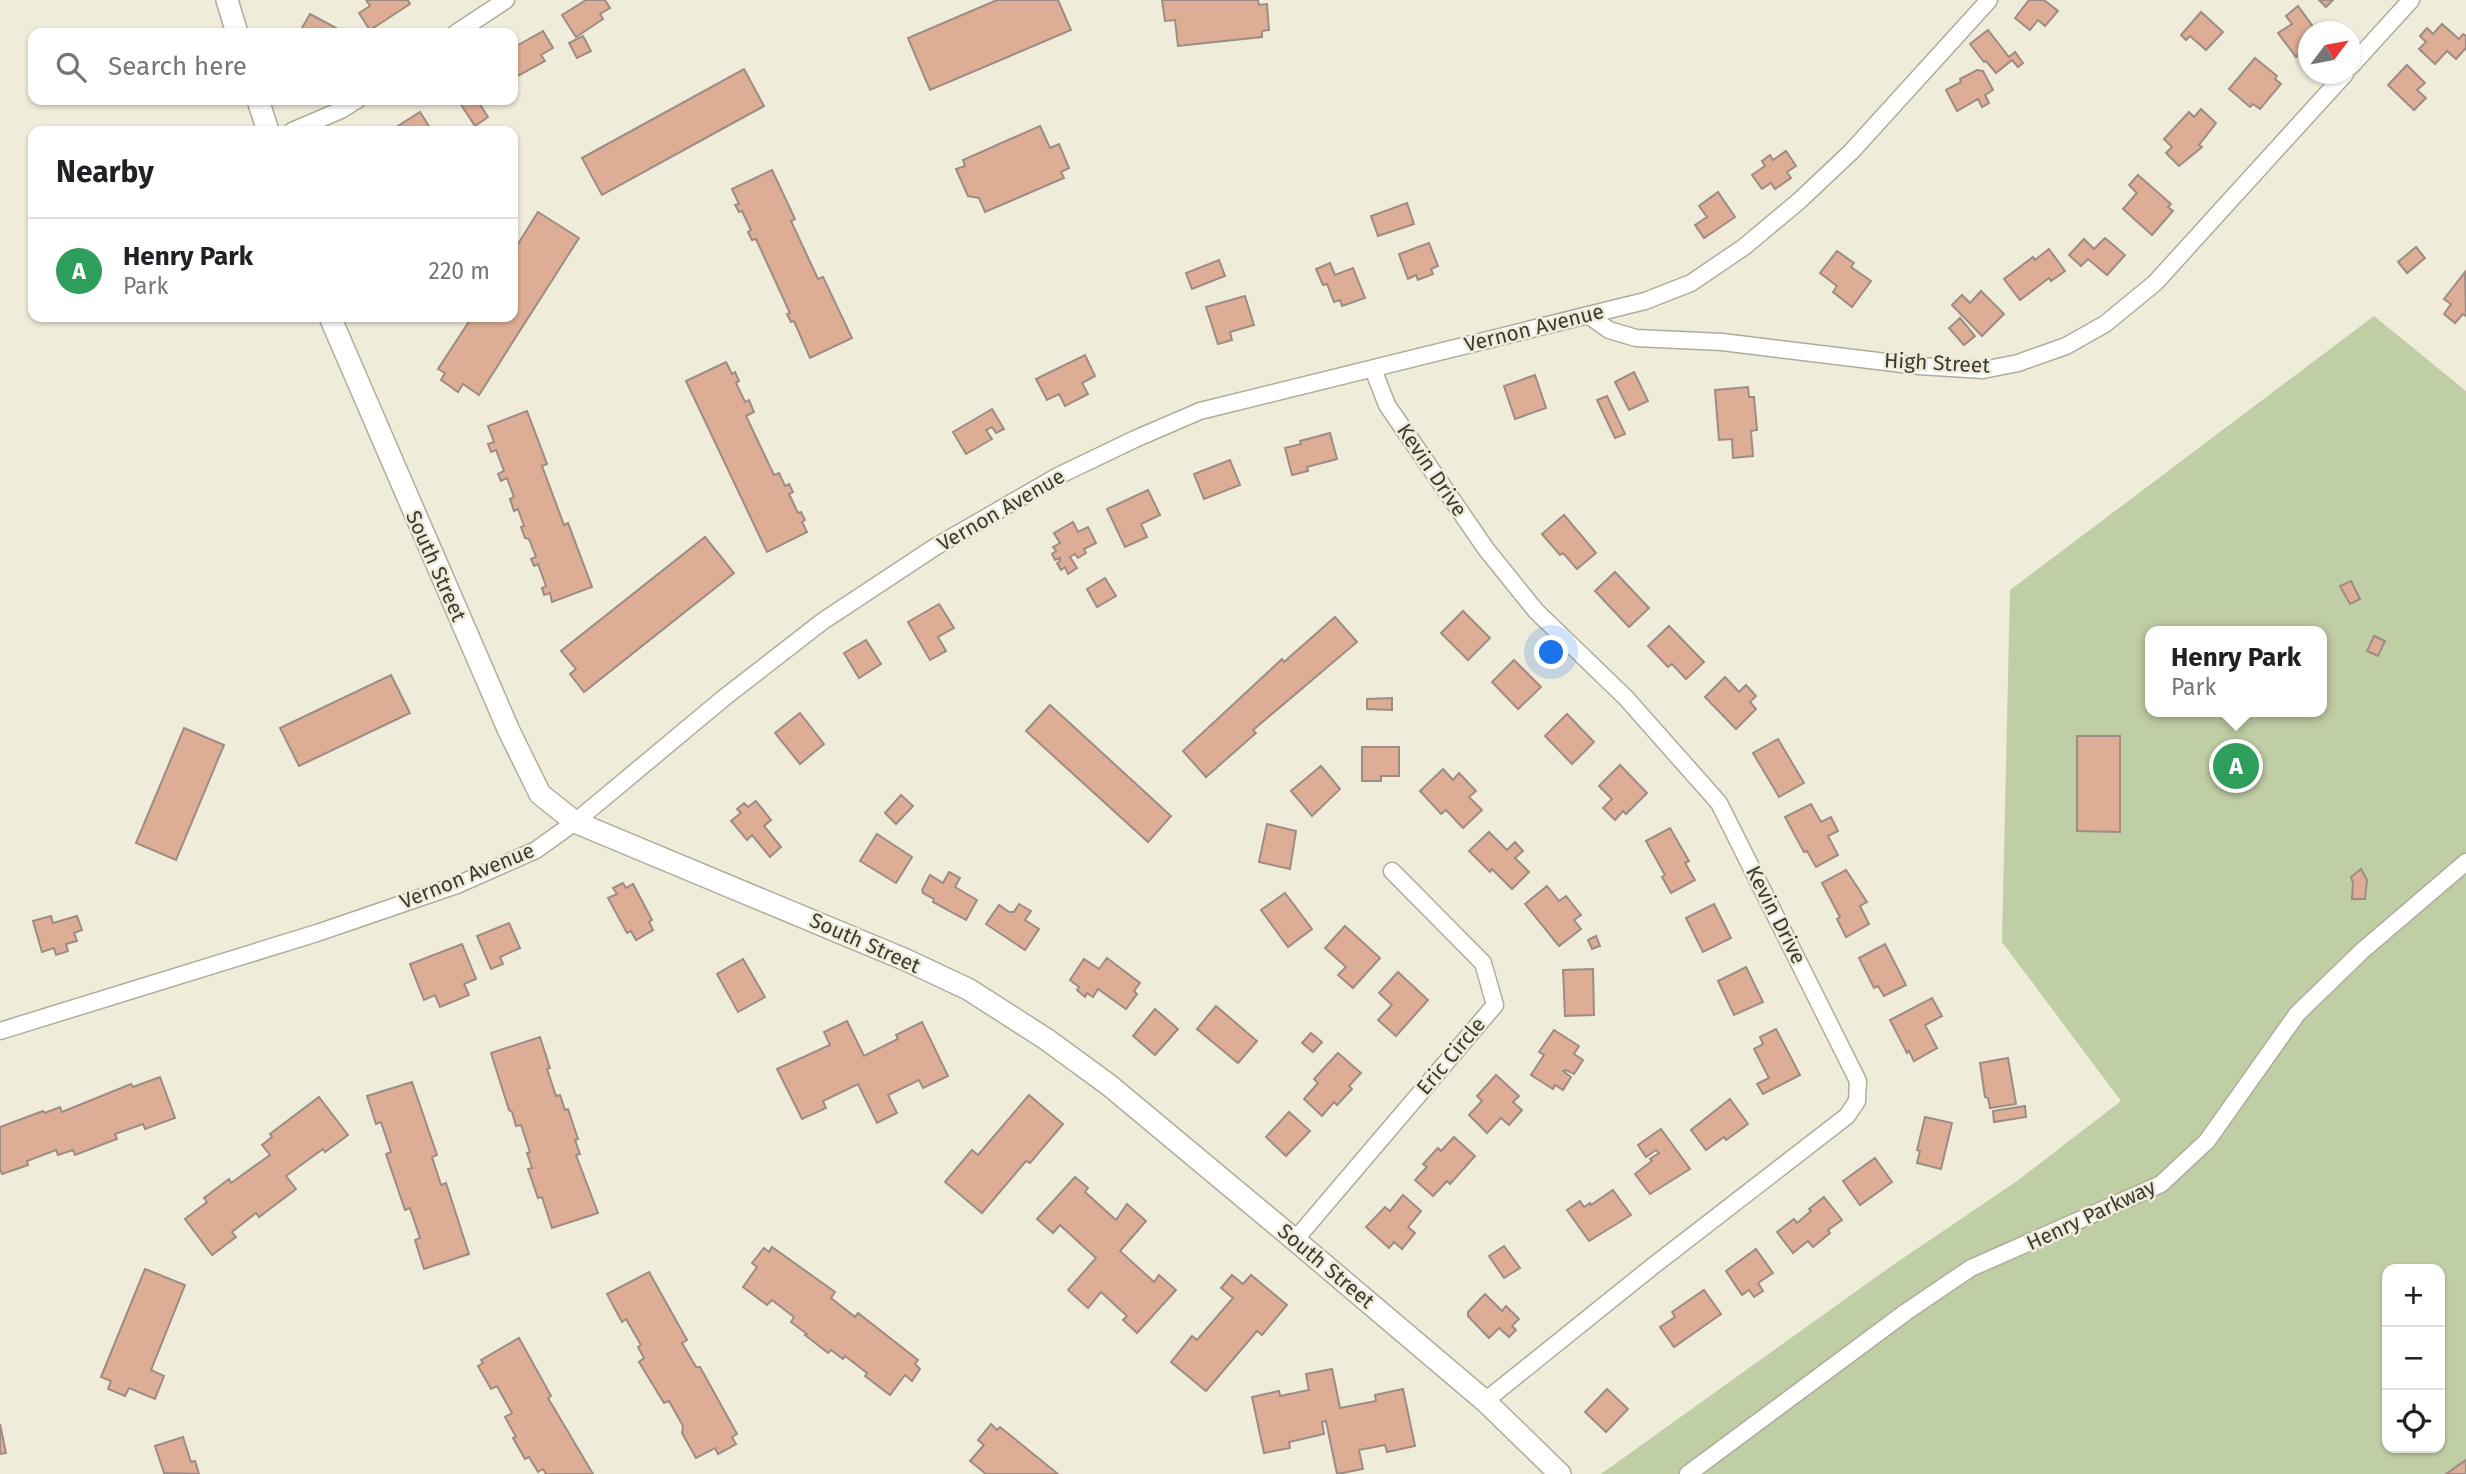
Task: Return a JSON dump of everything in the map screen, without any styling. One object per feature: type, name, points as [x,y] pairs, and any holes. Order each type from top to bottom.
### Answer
[{"type":"street","points":[[227,0],[235,28]]},
{"type":"street","points":[[464,28],[506,0]]},
{"type":"street","name":"Vernon Avenue","points":[[0,1031],[310,935],[457,885],[536,850],[575,822],[725,697],[823,621],[935,547],[1058,476],[1135,439],[1200,411],[1645,301],[1691,283],[1744,247],[1799,201],[1851,152],[1989,0]]},
{"type":"street","points":[[2361,55],[2411,0]]},
{"type":"street","name":"High Street","points":[[1588,315],[1609,330],[1636,338],[1722,342],[1932,367],[1983,370],[2018,363],[2066,346],[2105,324],[2155,283],[2336,84]]},
{"type":"street","points":[[260,105],[266,126]]},
{"type":"street","points":[[304,126],[348,105]]},
{"type":"street","name":"South Street","points":[[332,322],[509,731],[540,794],[575,822],[784,908],[968,989],[1046,1039],[1109,1085],[1295,1240],[1485,1401],[1560,1474]]},
{"type":"street","name":"Kevin Drive","points":[[1373,369],[1387,405],[1486,549],[1536,611],[1626,698],[1719,803],[1858,1081],[1857,1101],[1847,1116],[1485,1401]]},
{"type":"street","name":"Henry Parkway","points":[[1688,1474],[1906,1312],[1971,1268],[2161,1184],[2207,1141],[2297,1014],[2362,951],[2466,862]]},
{"type":"street","name":"Eric Circle","points":[[1295,1240],[1495,1005],[1483,963],[1392,872]]},
{"type":"green space","points":[[2374,316],[2466,391],[2466,1474],[1601,1474],[1890,1267],[2017,1181],[2121,1101],[2002,942],[2010,590]]},
{"type":"building","points":[[366,0],[408,0],[410,4],[373,28],[369,28],[359,13],[370,6]]},
{"type":"building","points":[[586,0],[605,0],[610,8],[600,14],[603,19],[576,37],[562,15]]},
{"type":"building","points":[[997,0],[1058,0],[1071,30],[930,90],[908,38]]},
{"type":"building","points":[[1162,0],[1258,0],[1259,5],[1267,4],[1269,30],[1262,31],[1262,37],[1178,46],[1175,20],[1165,21]]},
{"type":"building","points":[[2029,0],[2044,0],[2058,11],[2045,26],[2038,20],[2030,30],[2015,18]]},
{"type":"building","points":[[2319,0],[2333,0],[2326,7]]},
{"type":"building","points":[[2298,6],[2309,21],[2298,21],[2296,57],[2278,33],[2292,24],[2286,16]]},
{"type":"building","points":[[2201,12],[2223,32],[2206,50],[2190,36],[2186,40],[2181,35]]},
{"type":"building","points":[[310,14],[336,28],[302,28]]},
{"type":"building","points":[[2442,24],[2459,39],[2463,34],[2466,36],[2466,48],[2456,59],[2447,51],[2435,64],[2419,49],[2426,42],[2420,36],[2427,28],[2433,34]]},
{"type":"building","points":[[1988,30],[2009,57],[2015,52],[2023,63],[2018,67],[2012,60],[1996,73],[1984,62],[1970,44]]},
{"type":"building","points":[[543,31],[553,48],[541,55],[545,61],[518,76],[518,45]]},
{"type":"building","points":[[583,36],[591,51],[577,58],[569,43]]},
{"type":"building","points":[[2255,58],[2277,76],[2275,79],[2281,84],[2260,109],[2253,104],[2250,107],[2229,89]]},
{"type":"building","points":[[2407,65],[2425,83],[2417,90],[2426,98],[2414,110],[2388,85]]},
{"type":"building","points":[[744,69],[764,106],[602,195],[582,158]]},
{"type":"building","points":[[1977,70],[1983,71],[1993,90],[1985,95],[1989,103],[1982,107],[1978,99],[1957,111],[1946,90]]},
{"type":"building","points":[[461,105],[480,105],[488,117],[475,126]]},
{"type":"building","points":[[2201,109],[2216,123],[2199,145],[2202,147],[2179,166],[2166,153],[2172,147],[2164,139],[2189,112],[2194,117]]},
{"type":"building","points":[[420,112],[429,126],[398,126]]},
{"type":"building","points":[[1040,126],[1050,148],[1059,144],[1069,168],[1061,172],[1064,178],[985,212],[979,198],[968,196],[956,169],[965,166],[963,160]]},
{"type":"building","points":[[1786,151],[1796,166],[1787,172],[1791,178],[1775,189],[1771,183],[1762,189],[1752,175],[1765,166],[1762,161],[1770,155],[1773,160]]},
{"type":"building","points":[[772,170],[795,219],[791,221],[818,279],[823,277],[852,338],[810,358],[794,321],[791,322],[787,314],[790,313],[756,239],[752,240],[748,232],[751,230],[742,211],[739,212],[735,205],[739,204],[732,189]]},
{"type":"building","points":[[2138,175],[2171,204],[2168,207],[2173,211],[2152,235],[2123,209],[2137,193],[2129,185]]},
{"type":"building","points":[[1718,192],[1735,217],[1704,238],[1695,225],[1707,217],[1699,206]]},
{"type":"building","points":[[1407,203],[1414,224],[1378,236],[1371,216]]},
{"type":"building","points":[[538,212],[579,238],[479,395],[463,384],[458,392],[441,380],[445,373],[438,369],[469,322],[518,322],[518,244]]},
{"type":"building","points":[[2105,238],[2125,255],[2107,275],[2088,259],[2081,266],[2069,255],[2084,239],[2094,249]]},
{"type":"building","points":[[1429,243],[1438,266],[1431,269],[1433,274],[1418,280],[1416,275],[1408,279],[1399,254]]},
{"type":"building","points":[[2416,247],[2425,258],[2407,273],[2398,262]]},
{"type":"building","points":[[2049,249],[2065,271],[2051,281],[2049,278],[2020,300],[2004,279],[2033,257],[2035,260]]},
{"type":"building","points":[[1837,251],[1854,263],[1851,267],[1871,281],[1852,307],[1833,292],[1837,286],[1820,273]]},
{"type":"building","points":[[1219,260],[1225,276],[1192,289],[1186,273]]},
{"type":"building","points":[[1330,263],[1335,275],[1353,268],[1365,298],[1342,306],[1340,300],[1334,302],[1327,284],[1323,285],[1316,269]]},
{"type":"building","points":[[2465,272],[2466,316],[2463,314],[2455,323],[2444,314],[2451,304],[2444,299]]},
{"type":"building","points":[[1981,291],[2004,314],[1982,336],[1952,305],[1962,295],[1970,303]]},
{"type":"building","points":[[1245,296],[1254,325],[1230,332],[1232,340],[1218,344],[1206,307]]},
{"type":"building","points":[[1960,318],[1975,336],[1964,345],[1949,328]]},
{"type":"building","points":[[1085,355],[1095,376],[1082,383],[1088,394],[1065,406],[1059,394],[1047,400],[1036,379]]},
{"type":"building","points":[[726,362],[732,374],[735,372],[739,381],[736,383],[745,402],[749,400],[754,412],[746,416],[774,475],[779,473],[785,486],[789,484],[793,492],[789,494],[798,513],[801,512],[805,520],[802,522],[807,532],[767,552],[686,381]]},
{"type":"building","points":[[1634,372],[1648,401],[1629,410],[1615,382]]},
{"type":"building","points":[[1535,375],[1546,408],[1515,419],[1504,386]]},
{"type":"building","points":[[1748,387],[1749,397],[1754,397],[1757,430],[1751,431],[1753,456],[1733,458],[1732,439],[1719,440],[1715,390]]},
{"type":"building","points":[[1607,396],[1625,434],[1615,438],[1597,400]]},
{"type":"building","points":[[992,409],[1004,429],[996,433],[992,427],[986,430],[992,439],[966,454],[953,432]]},
{"type":"building","points":[[527,411],[547,464],[542,466],[564,525],[568,523],[592,587],[552,602],[550,593],[544,595],[542,588],[546,586],[538,564],[534,566],[531,559],[536,557],[529,539],[525,538],[518,509],[514,511],[510,499],[514,497],[507,478],[501,481],[498,474],[504,471],[496,450],[491,452],[488,444],[494,442],[488,426]]},
{"type":"building","points":[[1330,433],[1337,459],[1307,467],[1308,471],[1292,475],[1285,448]]},
{"type":"building","points":[[1230,460],[1240,485],[1204,499],[1194,474]]},
{"type":"building","points":[[1148,490],[1160,515],[1141,524],[1147,537],[1125,547],[1107,509]]},
{"type":"building","points":[[1564,515],[1596,553],[1577,569],[1563,553],[1560,555],[1542,534]]},
{"type":"building","points":[[1073,522],[1078,532],[1088,527],[1096,543],[1084,549],[1086,553],[1078,558],[1075,554],[1070,557],[1077,568],[1068,574],[1065,567],[1061,570],[1057,563],[1060,558],[1055,560],[1052,554],[1056,551],[1053,547],[1060,543],[1054,533]]},
{"type":"building","points":[[705,537],[734,573],[584,692],[570,674],[576,669],[561,651]]},
{"type":"building","points":[[1615,572],[1649,608],[1629,627],[1595,591]]},
{"type":"building","points":[[1105,578],[1116,596],[1097,607],[1087,589]]},
{"type":"building","points":[[2351,581],[2360,599],[2350,604],[2340,586]]},
{"type":"building","points":[[939,604],[954,628],[938,637],[946,651],[930,660],[908,622]]},
{"type":"building","points":[[1463,611],[1490,638],[1468,660],[1441,633]]},
{"type":"building","points":[[1335,617],[1357,642],[1253,730],[1256,733],[1206,777],[1183,751],[1282,659],[1284,662]]},
{"type":"building","points":[[1669,626],[1704,662],[1686,679],[1672,664],[1668,667],[1648,646]]},
{"type":"building","points":[[2374,636],[2385,641],[2378,656],[2367,651]]},
{"type":"building","points":[[866,640],[881,664],[859,678],[844,653]]},
{"type":"building","points":[[1514,660],[1541,687],[1518,709],[1492,682]]},
{"type":"building","points":[[391,675],[410,713],[299,766],[280,728]]},
{"type":"building","points":[[1725,677],[1739,692],[1746,685],[1756,696],[1750,702],[1756,709],[1736,729],[1705,697]]},
{"type":"building","points":[[1392,698],[1392,710],[1367,709],[1367,699]]},
{"type":"building","points":[[1050,705],[1171,816],[1148,842],[1026,731]]},
{"type":"building","points":[[800,713],[824,744],[800,764],[775,733]]},
{"type":"building","points":[[1567,714],[1594,742],[1572,764],[1545,736]]},
{"type":"building","points":[[184,728],[224,745],[176,860],[136,843]]},
{"type":"building","points":[[2077,736],[2120,736],[2120,832],[2077,831]]},
{"type":"building","points":[[1778,739],[1804,783],[1779,797],[1753,753]]},
{"type":"building","points":[[1362,747],[1399,747],[1399,776],[1381,776],[1381,781],[1362,781]]},
{"type":"building","points":[[1620,765],[1647,793],[1626,814],[1623,811],[1615,820],[1603,808],[1612,799],[1599,786]]},
{"type":"building","points":[[1321,766],[1340,789],[1312,816],[1291,791]]},
{"type":"building","points":[[1443,769],[1453,780],[1459,773],[1476,791],[1469,797],[1482,810],[1463,828],[1446,810],[1441,814],[1420,791]]},
{"type":"building","points":[[901,795],[913,806],[896,824],[885,813]]},
{"type":"building","points":[[756,801],[771,820],[764,826],[781,847],[770,857],[752,835],[747,840],[731,821],[741,813],[737,809],[744,803],[748,807]]},
{"type":"building","points":[[1811,804],[1821,822],[1831,817],[1838,831],[1828,836],[1838,855],[1816,867],[1807,851],[1804,852],[1785,817]]},
{"type":"building","points":[[1267,824],[1296,831],[1290,869],[1259,862]]},
{"type":"building","points":[[1670,828],[1689,861],[1685,863],[1695,880],[1671,893],[1662,877],[1665,875],[1646,841]]},
{"type":"building","points":[[1489,832],[1507,850],[1515,842],[1523,851],[1515,858],[1529,872],[1512,889],[1469,851]]},
{"type":"building","points":[[877,834],[912,857],[896,883],[860,861]]},
{"type":"building","points":[[2361,869],[2367,880],[2365,899],[2352,899],[2351,877]]},
{"type":"building","points":[[1846,870],[1867,902],[1860,906],[1869,924],[1846,937],[1837,919],[1840,917],[1822,883]]},
{"type":"building","points":[[949,872],[960,878],[955,887],[977,900],[966,920],[933,902],[934,899],[923,893],[930,875],[943,883]]},
{"type":"building","points":[[623,883],[626,888],[633,884],[652,920],[649,922],[653,930],[636,940],[631,931],[627,933],[608,898],[617,894],[613,888]]},
{"type":"building","points":[[1547,886],[1559,901],[1566,896],[1581,915],[1574,920],[1581,929],[1559,946],[1525,904]]},
{"type":"building","points":[[1285,893],[1312,929],[1288,947],[1261,910]]},
{"type":"building","points":[[1019,904],[1031,911],[1025,920],[1039,929],[1025,950],[986,924],[999,905],[1009,912],[1014,912]]},
{"type":"building","points":[[1714,904],[1731,938],[1703,952],[1686,918]]},
{"type":"building","points":[[51,916],[53,923],[77,916],[82,930],[74,933],[77,941],[66,944],[68,951],[56,955],[54,948],[42,952],[33,921]]},
{"type":"building","points":[[509,923],[520,948],[500,957],[503,964],[491,969],[477,936]]},
{"type":"building","points":[[1345,926],[1380,958],[1353,988],[1338,975],[1346,967],[1325,948]]},
{"type":"building","points":[[1596,936],[1600,946],[1592,949],[1588,940]]},
{"type":"building","points":[[462,944],[476,979],[464,984],[469,995],[440,1007],[435,995],[424,1000],[410,964]]},
{"type":"building","points":[[1885,944],[1906,985],[1884,996],[1878,986],[1874,988],[1859,958]]},
{"type":"building","points":[[1107,958],[1140,983],[1134,991],[1137,994],[1126,1009],[1098,989],[1093,997],[1087,993],[1085,997],[1077,990],[1079,987],[1070,980],[1084,959],[1099,969]]},
{"type":"building","points":[[743,959],[765,997],[738,1012],[717,974]]},
{"type":"building","points":[[1746,967],[1763,1002],[1734,1015],[1718,981]]},
{"type":"building","points":[[1593,969],[1594,1015],[1565,1016],[1563,970]]},
{"type":"building","points":[[1398,972],[1428,1000],[1396,1036],[1378,1020],[1392,1005],[1379,993]]},
{"type":"building","points":[[1932,998],[1942,1016],[1925,1025],[1937,1048],[1914,1061],[1890,1020]]},
{"type":"building","points":[[1216,1006],[1257,1041],[1238,1063],[1197,1029]]},
{"type":"building","points":[[1155,1009],[1178,1029],[1155,1055],[1133,1036]]},
{"type":"building","points":[[847,1021],[864,1056],[898,1039],[896,1035],[922,1022],[948,1076],[923,1088],[919,1080],[888,1095],[897,1113],[877,1123],[858,1084],[823,1101],[826,1108],[802,1119],[777,1069],[830,1045],[824,1032]]},
{"type":"building","points":[[1776,1029],[1800,1075],[1763,1094],[1757,1084],[1769,1078],[1754,1049],[1763,1044],[1760,1037]]},
{"type":"building","points":[[1554,1030],[1579,1046],[1574,1054],[1583,1060],[1574,1074],[1563,1071],[1571,1077],[1563,1090],[1555,1085],[1553,1089],[1531,1075],[1544,1055],[1539,1052]]},
{"type":"building","points":[[1311,1033],[1322,1042],[1313,1052],[1302,1043]]},
{"type":"building","points":[[540,1037],[556,1096],[560,1095],[565,1110],[568,1109],[578,1139],[575,1140],[580,1154],[576,1155],[598,1213],[552,1228],[542,1197],[538,1198],[528,1169],[532,1168],[527,1153],[530,1152],[521,1125],[516,1126],[509,1110],[491,1053]]},
{"type":"building","points":[[1338,1053],[1361,1073],[1349,1086],[1352,1089],[1337,1105],[1334,1102],[1322,1116],[1304,1099],[1318,1083],[1314,1079]]},
{"type":"building","points":[[2008,1058],[2016,1104],[1990,1108],[1988,1098],[1985,1097],[1980,1063]]},
{"type":"building","points":[[1496,1075],[1519,1096],[1513,1102],[1522,1110],[1509,1125],[1501,1118],[1487,1133],[1469,1115],[1482,1101],[1477,1096]]},
{"type":"building","points":[[160,1077],[175,1118],[145,1129],[143,1124],[115,1134],[117,1139],[75,1155],[73,1150],[58,1155],[56,1150],[27,1161],[28,1165],[2,1174],[0,1127],[43,1111],[45,1113],[60,1107],[62,1112],[131,1084],[133,1087]]},
{"type":"building","points":[[412,1082],[437,1155],[432,1157],[441,1185],[446,1183],[469,1254],[424,1269],[415,1240],[420,1238],[410,1208],[405,1210],[386,1154],[391,1152],[381,1122],[376,1124],[367,1096]]},
{"type":"building","points":[[1029,1095],[1063,1124],[1030,1163],[1026,1161],[982,1213],[945,1182],[972,1150],[978,1155]]},
{"type":"building","points":[[319,1097],[348,1135],[325,1152],[323,1149],[286,1176],[296,1189],[259,1217],[256,1213],[232,1232],[236,1237],[212,1255],[185,1219],[207,1202],[204,1198],[229,1179],[231,1183],[270,1155],[262,1145],[272,1137],[270,1134]]},
{"type":"building","points":[[1730,1099],[1748,1124],[1706,1150],[1691,1130]]},
{"type":"building","points":[[2025,1106],[2026,1117],[1994,1122],[1993,1111]]},
{"type":"building","points":[[1289,1112],[1310,1131],[1286,1156],[1266,1137]]},
{"type":"building","points":[[1925,1117],[1952,1123],[1941,1169],[1917,1163],[1920,1151],[1917,1150]]},
{"type":"building","points":[[1661,1129],[1690,1169],[1650,1194],[1635,1174],[1659,1153],[1656,1150],[1646,1157],[1638,1145]]},
{"type":"building","points":[[1454,1137],[1475,1156],[1450,1184],[1447,1181],[1433,1196],[1415,1180],[1427,1167],[1423,1164],[1438,1148],[1441,1151]]},
{"type":"building","points":[[1875,1158],[1892,1182],[1860,1205],[1843,1181]]},
{"type":"building","points":[[1075,1177],[1088,1188],[1085,1192],[1116,1220],[1127,1204],[1146,1221],[1120,1251],[1154,1282],[1159,1275],[1176,1290],[1137,1333],[1123,1320],[1127,1316],[1101,1292],[1088,1308],[1068,1290],[1096,1258],[1060,1225],[1053,1233],[1037,1219]]},
{"type":"building","points":[[1613,1190],[1631,1215],[1589,1241],[1567,1210],[1580,1201],[1584,1207],[1590,1203],[1591,1205]]},
{"type":"building","points":[[1403,1195],[1421,1211],[1408,1227],[1415,1233],[1402,1249],[1394,1242],[1389,1248],[1366,1227],[1385,1207],[1390,1211]]},
{"type":"building","points":[[1824,1197],[1842,1220],[1828,1230],[1830,1233],[1813,1247],[1808,1241],[1793,1253],[1777,1232],[1794,1219],[1797,1223]]},
{"type":"building","points":[[1504,1246],[1520,1268],[1504,1278],[1489,1256]]},
{"type":"building","points":[[772,1247],[835,1292],[831,1298],[855,1317],[858,1313],[918,1360],[915,1364],[920,1369],[912,1381],[905,1375],[890,1395],[845,1356],[843,1359],[831,1350],[828,1353],[805,1335],[807,1334],[791,1322],[794,1317],[772,1300],[767,1305],[743,1287],[757,1267],[752,1263],[764,1248],[769,1252]]},
{"type":"building","points":[[1756,1249],[1773,1273],[1758,1283],[1763,1291],[1754,1297],[1749,1290],[1742,1295],[1726,1271]]},
{"type":"building","points":[[145,1269],[185,1285],[151,1370],[164,1376],[155,1399],[129,1388],[125,1396],[108,1389],[111,1381],[101,1377]]},
{"type":"building","points":[[649,1272],[687,1340],[682,1343],[696,1367],[700,1367],[737,1434],[732,1437],[736,1444],[718,1454],[715,1448],[696,1458],[669,1401],[664,1403],[639,1362],[644,1358],[638,1347],[641,1345],[626,1319],[622,1322],[607,1294]]},
{"type":"building","points":[[1232,1275],[1243,1284],[1251,1275],[1287,1305],[1262,1335],[1257,1331],[1206,1391],[1171,1362],[1192,1336],[1197,1340],[1233,1298],[1221,1288]]},
{"type":"building","points":[[1704,1290],[1721,1314],[1674,1347],[1660,1327],[1675,1317],[1672,1312]]},
{"type":"building","points":[[1485,1294],[1502,1311],[1506,1306],[1519,1319],[1512,1326],[1516,1330],[1509,1337],[1499,1328],[1489,1338],[1468,1316],[1468,1312]]},
{"type":"building","points":[[519,1338],[551,1396],[548,1398],[593,1474],[546,1474],[543,1469],[538,1472],[529,1457],[525,1459],[513,1438],[516,1437],[505,1417],[512,1413],[497,1386],[491,1389],[478,1366],[483,1363],[481,1360]]},
{"type":"building","points":[[1332,1369],[1340,1408],[1376,1401],[1375,1395],[1403,1389],[1415,1446],[1387,1452],[1385,1445],[1359,1450],[1363,1469],[1337,1474],[1326,1421],[1322,1422],[1324,1434],[1289,1442],[1290,1448],[1264,1453],[1252,1397],[1279,1391],[1280,1396],[1309,1390],[1306,1374]]},
{"type":"building","points":[[1607,1389],[1628,1409],[1606,1432],[1585,1412]]},
{"type":"building","points":[[0,1424],[6,1453],[0,1454]]},
{"type":"building","points":[[991,1424],[997,1430],[1000,1427],[1058,1474],[986,1474],[970,1461],[984,1445],[978,1440]]},
{"type":"building","points":[[183,1437],[191,1462],[195,1461],[199,1474],[164,1473],[155,1446]]},
{"type":"building","points":[[2466,1460],[2466,1474],[2446,1474]]},
{"type":"place","name":"Henry Park","points":[[2236,766]]}]
